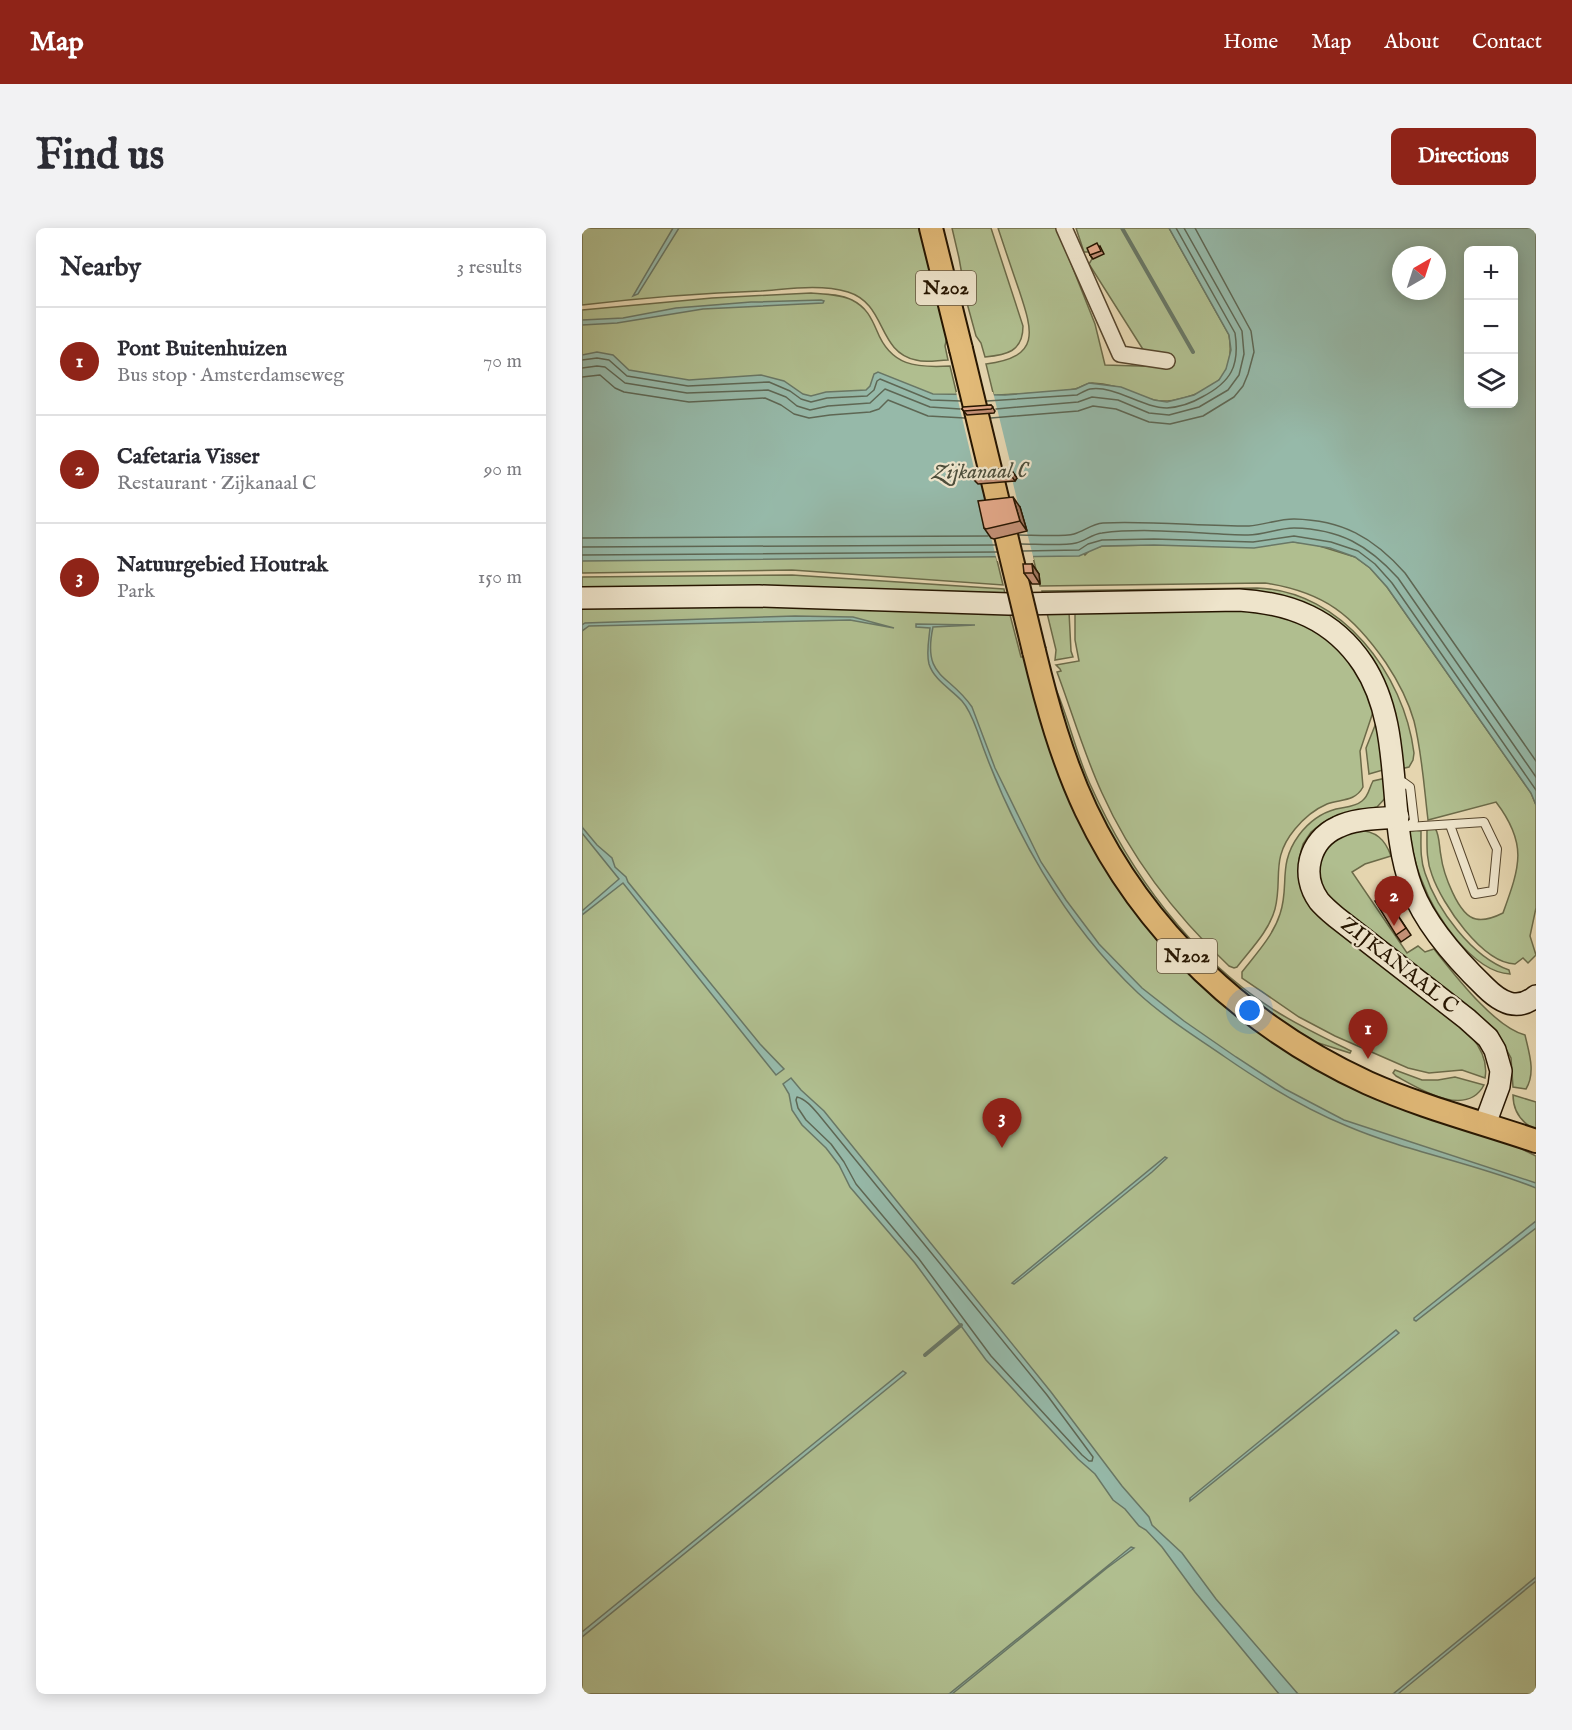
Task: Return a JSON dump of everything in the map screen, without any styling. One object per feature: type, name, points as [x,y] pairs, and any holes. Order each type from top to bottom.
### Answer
[{"type":"main road","name":"N202","points":[[931,228],[1034,651],[1060,747],[1086,810],[1127,881],[1176,944],[1211,980],[1247,1010],[1312,1054],[1371,1084],[1536,1141]]},
{"type":"street","points":[[1065,228],[1120,354],[1167,361]]},
{"type":"street","points":[[582,598],[759,596],[1009,604],[1221,600],[1274,603],[1295,610],[1321,622],[1342,639],[1362,663],[1377,694],[1384,716],[1404,858],[1412,889],[1438,934],[1477,980],[1504,1002],[1515,1005],[1523,1004],[1536,996]]},
{"type":"street","name":"ZIJKANAAL C","points":[[1398,817],[1345,824],[1329,832],[1312,853],[1308,867],[1310,884],[1318,900],[1336,917],[1488,1038],[1495,1050],[1501,1071],[1499,1086],[1485,1124]]},
{"type":"lane","points":[[1395,783],[1403,782],[1410,787],[1414,818],[1413,823],[1408,826],[1484,822],[1497,849],[1493,891],[1475,894],[1450,825]]},
{"type":"shaded area","points":[[582,228],[923,228],[947,337],[945,346],[948,360],[920,361],[903,355],[894,348],[870,307],[861,298],[837,290],[793,288],[671,296],[582,305]]},
{"type":"shaded area","points":[[952,228],[991,228],[1023,326],[1017,347],[1006,353],[985,357],[981,343],[976,336],[967,303]]},
{"type":"shaded area","points":[[998,228],[1057,228],[1095,324],[1105,365],[1172,367],[1172,355],[1144,351],[1089,264],[1092,259],[1089,252],[1084,252],[1076,228],[1169,228],[1229,335],[1230,357],[1221,378],[1194,395],[1162,401],[1117,387],[1092,383],[1066,391],[998,395],[1085,555],[1090,550],[1102,546],[1293,542],[1313,544],[1355,557],[1370,568],[1387,587],[1531,793],[1536,805],[1536,908],[1530,936],[1536,955],[1528,963],[1523,958],[1515,964],[1502,961],[1477,943],[1454,916],[1445,901],[1432,875],[1428,858],[1427,829],[1435,828],[1448,882],[1463,910],[1476,919],[1490,918],[1503,913],[1514,882],[1518,856],[1513,830],[1506,817],[1496,802],[1428,820],[1419,745],[1406,698],[1374,646],[1349,619],[1335,608],[1304,593],[1265,583],[1040,586],[986,364],[1004,361],[1024,349],[1029,330],[1019,290]]},
{"type":"shaded area","points":[[811,293],[842,297],[861,306],[870,317],[883,343],[897,358],[916,365],[950,366],[1003,585],[792,570],[582,573],[582,310],[712,298]]},
{"type":"shaded area","points":[[792,575],[1004,589],[1005,595],[582,592],[582,577]]},
{"type":"shaded area","points":[[1257,588],[1288,593],[1316,604],[1341,621],[1364,642],[1382,667],[1397,694],[1408,723],[1414,753],[1409,767],[1400,769],[1392,725],[1319,614],[1043,596],[1042,591]]},
{"type":"shaded area","points":[[778,603],[1009,611],[1021,657],[1024,657],[1067,784],[1226,1003],[1536,1156],[1536,1694],[582,1694],[582,604]]},
{"type":"shaded area","points":[[1228,606],[1302,620],[1350,658],[1374,709],[1360,751],[1363,787],[1352,798],[1327,804],[1313,812],[1298,825],[1287,840],[1280,859],[1277,898],[1272,917],[1259,940],[1234,968],[1210,947],[1173,907],[1127,841],[1096,778],[1057,672],[1061,671],[1056,665],[1079,661],[1075,640],[1075,612]]},
{"type":"shaded area","points":[[1069,612],[1073,657],[1055,660],[1056,650],[1047,613]]},
{"type":"shaded area","points":[[1053,682],[1090,784],[1106,817],[1144,881],[1166,911],[1216,965],[1244,989],[1283,1016],[1351,1051],[1350,1053],[1306,1039],[1215,973],[1128,870],[1072,758]]},
{"type":"shaded area","points":[[1378,718],[1383,770],[1369,774],[1366,748]]},
{"type":"shaded area","points":[[1386,778],[1388,795],[1377,807],[1334,817],[1311,832],[1303,844],[1299,859],[1299,880],[1471,1036],[1483,1056],[1485,1078],[1462,1070],[1429,1073],[1408,1068],[1335,1036],[1299,1017],[1242,978],[1242,972],[1264,944],[1277,922],[1283,904],[1288,856],[1299,835],[1325,813],[1359,803],[1366,797],[1373,781]]},
{"type":"shaded area","points":[[1357,830],[1375,834],[1389,850],[1391,856],[1365,864],[1352,872],[1407,953],[1418,946],[1425,952],[1434,949],[1488,1011],[1513,1030],[1525,1035],[1531,1069],[1526,1089],[1513,1087],[1511,1058],[1500,1038],[1343,914],[1326,895],[1321,885],[1319,871],[1325,850],[1335,839]]},
{"type":"shaded area","points":[[1421,831],[1425,873],[1447,917],[1482,955],[1509,970],[1510,974],[1496,971],[1469,952],[1456,939],[1435,909],[1417,869],[1409,832]]},
{"type":"shaded area","points":[[1395,1070],[1422,1080],[1455,1077],[1484,1085],[1476,1095],[1466,1100],[1442,1098],[1396,1076],[1393,1073]]},
{"type":"shaded area","points":[[1513,1095],[1536,1102],[1536,1130],[1519,1116]]},
{"type":"water","points":[[673,228],[679,228],[638,294],[633,296]]},
{"type":"water","name":"Zijkanaal C","points":[[1169,228],[1536,228],[1536,805],[1531,793],[1387,587],[1370,568],[1355,557],[1330,548],[1293,542],[1254,548],[1102,546],[1079,556],[582,561],[582,355],[597,352],[613,355],[629,370],[689,380],[761,375],[784,381],[803,394],[811,396],[826,392],[866,390],[874,374],[878,372],[933,394],[1005,395],[1076,389],[1089,383],[1121,387],[1154,400],[1167,402],[1194,395],[1219,380],[1226,369],[1231,350],[1229,335]]},
{"type":"water","points":[[824,301],[823,303],[703,309],[617,323],[582,325],[582,320],[623,318],[676,308],[751,302]]},
{"type":"water","points":[[795,616],[853,617],[894,628],[850,620],[589,626],[582,631],[582,625],[585,623]]},
{"type":"water","points":[[916,624],[975,625],[933,627],[931,657],[934,666],[972,707],[995,768],[1041,862],[1099,944],[1142,988],[1236,1057],[1285,1089],[1344,1120],[1536,1183],[1536,1188],[1489,1171],[1370,1135],[1315,1111],[1284,1095],[1240,1067],[1169,1019],[1138,993],[1086,936],[1043,872],[1024,839],[991,769],[970,712],[931,670],[928,655],[930,628],[916,627]]},
{"type":"water","points":[[582,827],[612,858],[615,867],[626,877],[760,1044],[784,1069],[776,1075],[623,883],[582,915],[582,911],[619,879],[582,833]]},
{"type":"water","points":[[791,1078],[824,1111],[1051,1392],[1122,1486],[1149,1517],[1152,1525],[1182,1553],[1216,1599],[1298,1694],[1279,1694],[1195,1592],[1162,1547],[1139,1526],[1125,1509],[1113,1500],[1095,1474],[1078,1459],[986,1360],[915,1263],[850,1187],[839,1165],[826,1148],[802,1125],[792,1110],[789,1094],[783,1084]]},
{"type":"water","points":[[1165,1157],[1167,1158],[1152,1172],[1023,1277],[1014,1284],[1012,1283]]},
{"type":"water","points":[[1536,1221],[1536,1228],[1416,1321],[1414,1320],[1414,1318]]},
{"type":"water","points":[[1396,1330],[1399,1333],[1190,1501],[1190,1498]]},
{"type":"water","points":[[903,1371],[906,1373],[904,1375],[582,1637],[582,1632]]},
{"type":"water","points":[[1131,1547],[1134,1548],[952,1694],[949,1694]]},
{"type":"water","points":[[1536,1577],[1536,1581],[1398,1694],[1393,1694]]},
{"type":"pier","points":[[956,392],[993,392],[1019,508],[1034,560],[997,561],[986,517],[989,516],[981,481],[977,481]]},
{"type":"building","points":[[1097,243],[1101,251],[1090,255],[1087,248]]},
{"type":"building","points":[[991,405],[993,407],[991,409],[964,411],[962,409],[963,407]]},
{"type":"building","points":[[1009,468],[1012,471],[1010,474],[973,477],[970,474],[971,471]]},
{"type":"building","points":[[1013,497],[1020,521],[984,528],[978,501]]},
{"type":"building","points":[[1023,564],[1032,564],[1033,573],[1024,573]]},
{"type":"building","points":[[1380,898],[1386,908],[1391,905],[1406,928],[1396,935],[1375,901]]},
{"type":"waterway","points":[[1122,228],[1193,352]]},
{"type":"waterway","points":[[925,1355],[961,1325]]},
{"type":"place","name":"Cafetaria Visser","points":[[1394,926]]},
{"type":"place","name":"Pont Buitenhuizen","points":[[1368,1059]]},
{"type":"place","name":"Natuurgebied Houtrak","points":[[1002,1148]]}]
